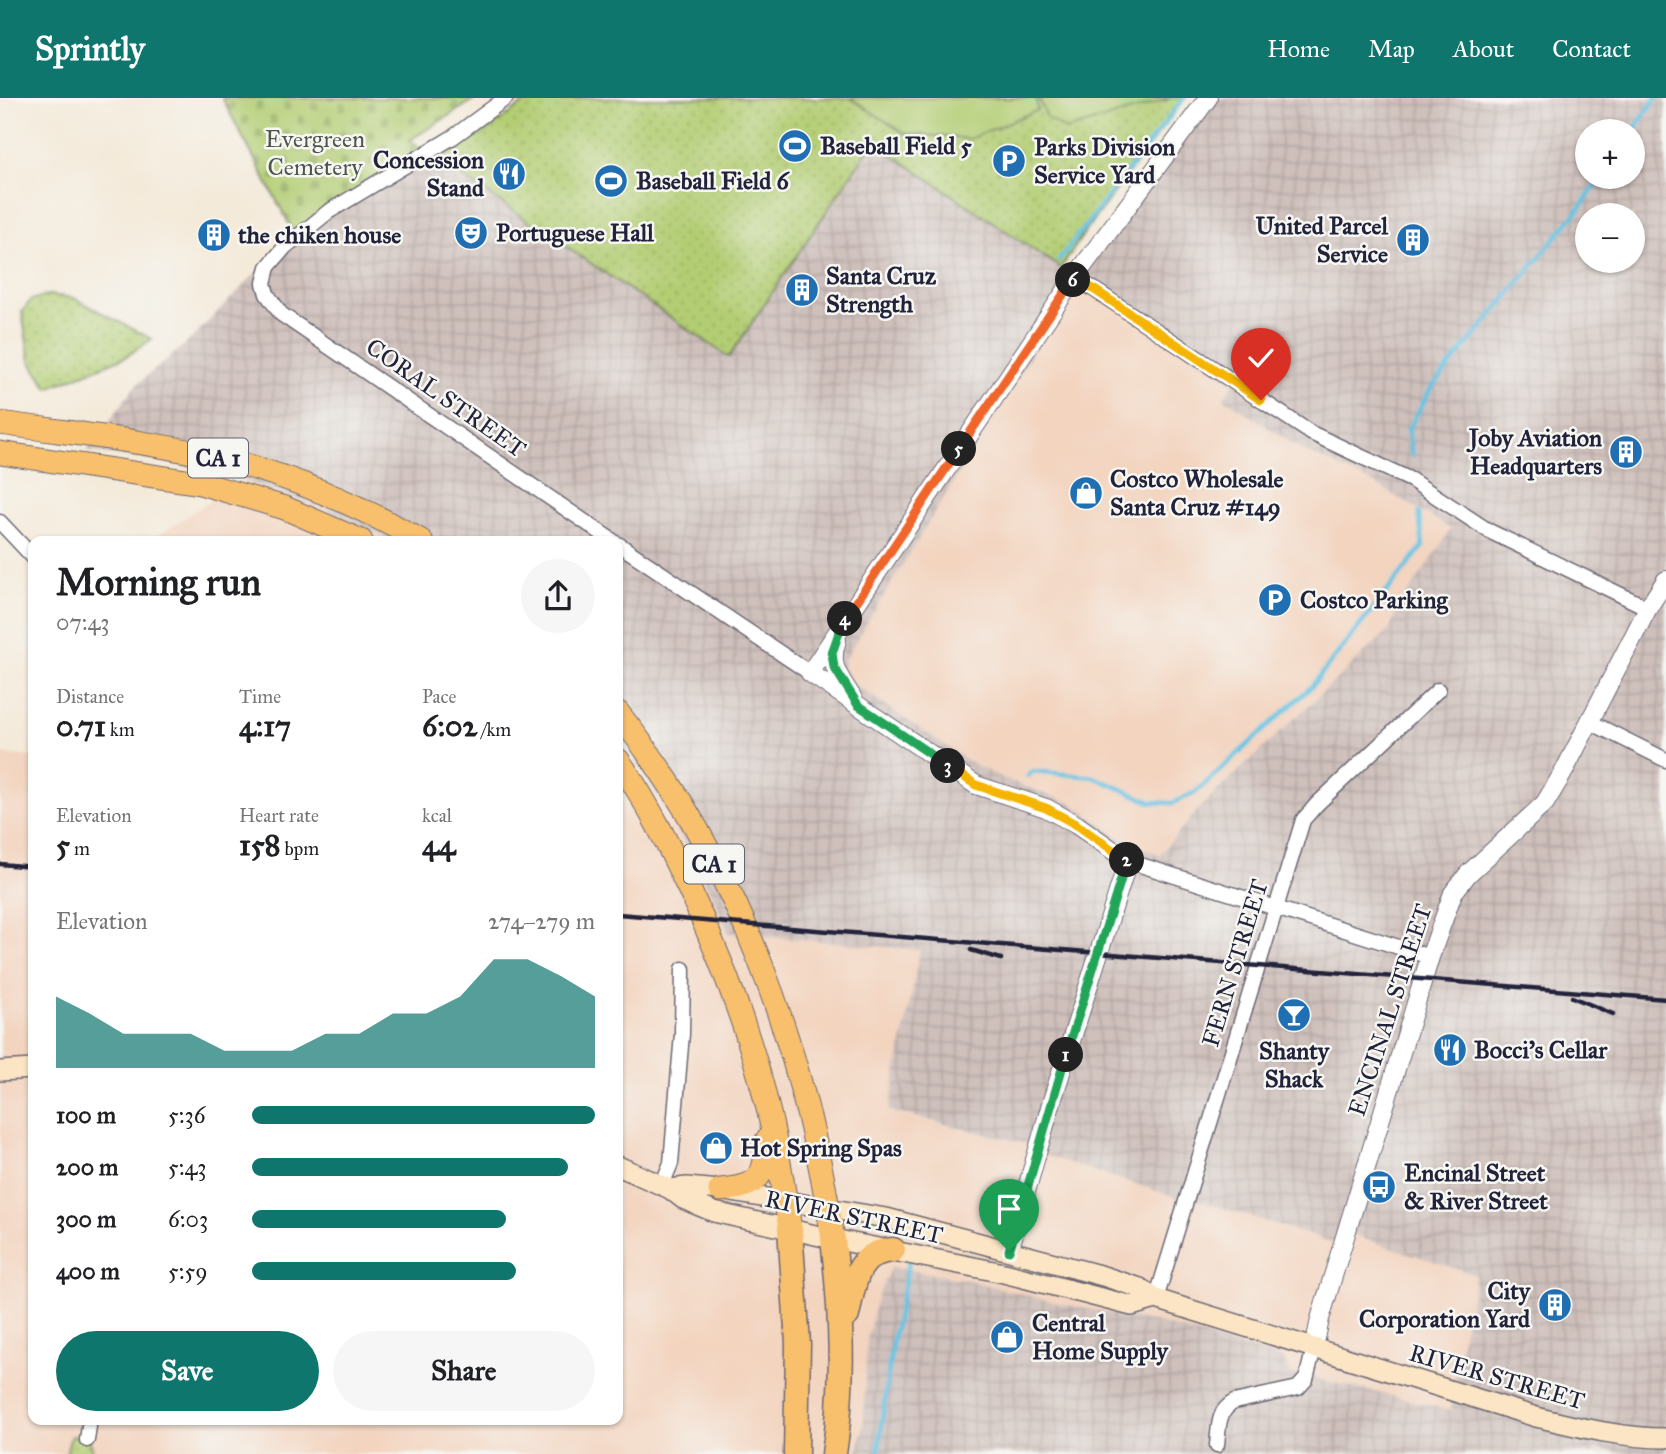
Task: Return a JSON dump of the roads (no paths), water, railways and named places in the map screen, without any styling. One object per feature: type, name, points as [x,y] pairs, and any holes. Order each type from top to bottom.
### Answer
[{"type":"highway","name":"CA 1","points":[[0,424],[171,449],[230,461],[296,481],[342,500],[411,536]]},
{"type":"highway","name":"CA 1","points":[[0,453],[200,483],[285,508],[349,536]]},
{"type":"highway","name":"CA 1","points":[[623,720],[655,763],[725,884],[754,947],[792,1058],[815,1143],[833,1239],[840,1346],[839,1405],[834,1454]]},
{"type":"highway","name":"CA 1","points":[[623,768],[662,834],[713,943],[744,1025],[769,1112],[790,1229],[798,1344],[796,1454]]},
{"type":"highway","points":[[720,1190],[748,1185],[762,1173],[767,1154],[769,1112]]},
{"type":"highway","points":[[840,1346],[862,1264],[880,1251],[893,1250]]},
{"type":"main road","points":[[0,1072],[28,1069]]},
{"type":"main road","name":"RIVER STREET","points":[[623,1168],[666,1187],[700,1207],[833,1239],[1004,1273],[1132,1306],[1156,1299]]},
{"type":"main road","name":"RIVER STREET","points":[[666,1187],[720,1190],[886,1218],[1140,1288],[1156,1299],[1578,1427],[1648,1438],[1666,1438]]},
{"type":"street","name":"CORAL STREET","points":[[506,98],[453,137],[328,212],[285,247],[268,267],[264,284],[267,294],[281,314],[606,536]]},
{"type":"street","points":[[810,673],[1075,277],[1208,98]]},
{"type":"street","points":[[1075,277],[1311,433],[1411,480],[1489,531],[1647,608]]},
{"type":"street","points":[[0,522],[28,551]]},
{"type":"street","points":[[623,547],[976,785],[1046,808],[1077,825],[1128,861],[1430,957]]},
{"type":"street","name":"ENCINAL STREET","points":[[1314,1348],[1320,1319],[1430,957],[1453,893],[1468,874],[1545,803],[1590,722],[1647,608],[1666,580]]},
{"type":"street","points":[[841,627],[832,653],[834,667],[858,705]]},
{"type":"street","name":"FERN STREET","points":[[1156,1299],[1303,820],[1438,690]]},
{"type":"street","points":[[1590,722],[1666,760]]},
{"type":"street","points":[[1009,1251],[1055,1091],[1128,861]]},
{"type":"street","points":[[666,1187],[671,1163],[682,1034],[682,969]]},
{"type":"street","points":[[1217,1445],[1220,1415],[1227,1405],[1298,1388],[1306,1379],[1314,1348]]},
{"type":"street","points":[[87,1440],[89,1425]]},
{"type":"waterway","points":[[1059,260],[1184,98]]},
{"type":"waterway","points":[[1641,119],[1656,98]]},
{"type":"waterway","points":[[1412,456],[1408,430],[1430,390],[1593,189]]},
{"type":"waterway","points":[[1028,776],[1033,771],[1094,777],[1151,802],[1173,803],[1196,792],[1312,686],[1423,546],[1419,513]]},
{"type":"waterway","points":[[878,1454],[892,1343],[909,1261]]},
{"type":"railway","points":[[0,864],[28,867]]},
{"type":"railway","points":[[623,914],[1666,999]]},
{"type":"railway","points":[[971,950],[1001,959]]},
{"type":"railway","points":[[1572,997],[1613,1014]]},
{"type":"place","name":"Baseball Field 5","points":[[795,146]]},
{"type":"place","name":"Parks Division Service Yard","points":[[1009,161]]},
{"type":"place","name":"Concession Stand","points":[[509,174]]},
{"type":"place","name":"Baseball Field 6","points":[[611,181]]},
{"type":"place","name":"Portuguese Hall","points":[[471,233]]},
{"type":"place","name":"the chiken house","points":[[214,235]]},
{"type":"place","name":"United Parcel Service","points":[[1413,240]]},
{"type":"place","name":"Santa Cruz Strength","points":[[802,290]]},
{"type":"place","name":"Joby Aviation Headquarters","points":[[1626,452]]},
{"type":"place","name":"Costco Wholesale Santa Cruz #149","points":[[1086,493]]},
{"type":"place","name":"Costco Parking","points":[[1275,600]]},
{"type":"place","name":"Shanty Shack","points":[[1294,1015]]},
{"type":"place","name":"Bocci's Cellar","points":[[1450,1050]]},
{"type":"place","name":"Hot Spring Spas","points":[[716,1148]]},
{"type":"place","name":"Encinal Street & River Street","points":[[1379,1187]]},
{"type":"place","name":"City Corporation Yard","points":[[1555,1305]]},
{"type":"place","name":"Central Home Supply","points":[[1007,1337]]},
{"type":"park label","name":"Evergreen Cemetery","points":[[315,153]]}]
